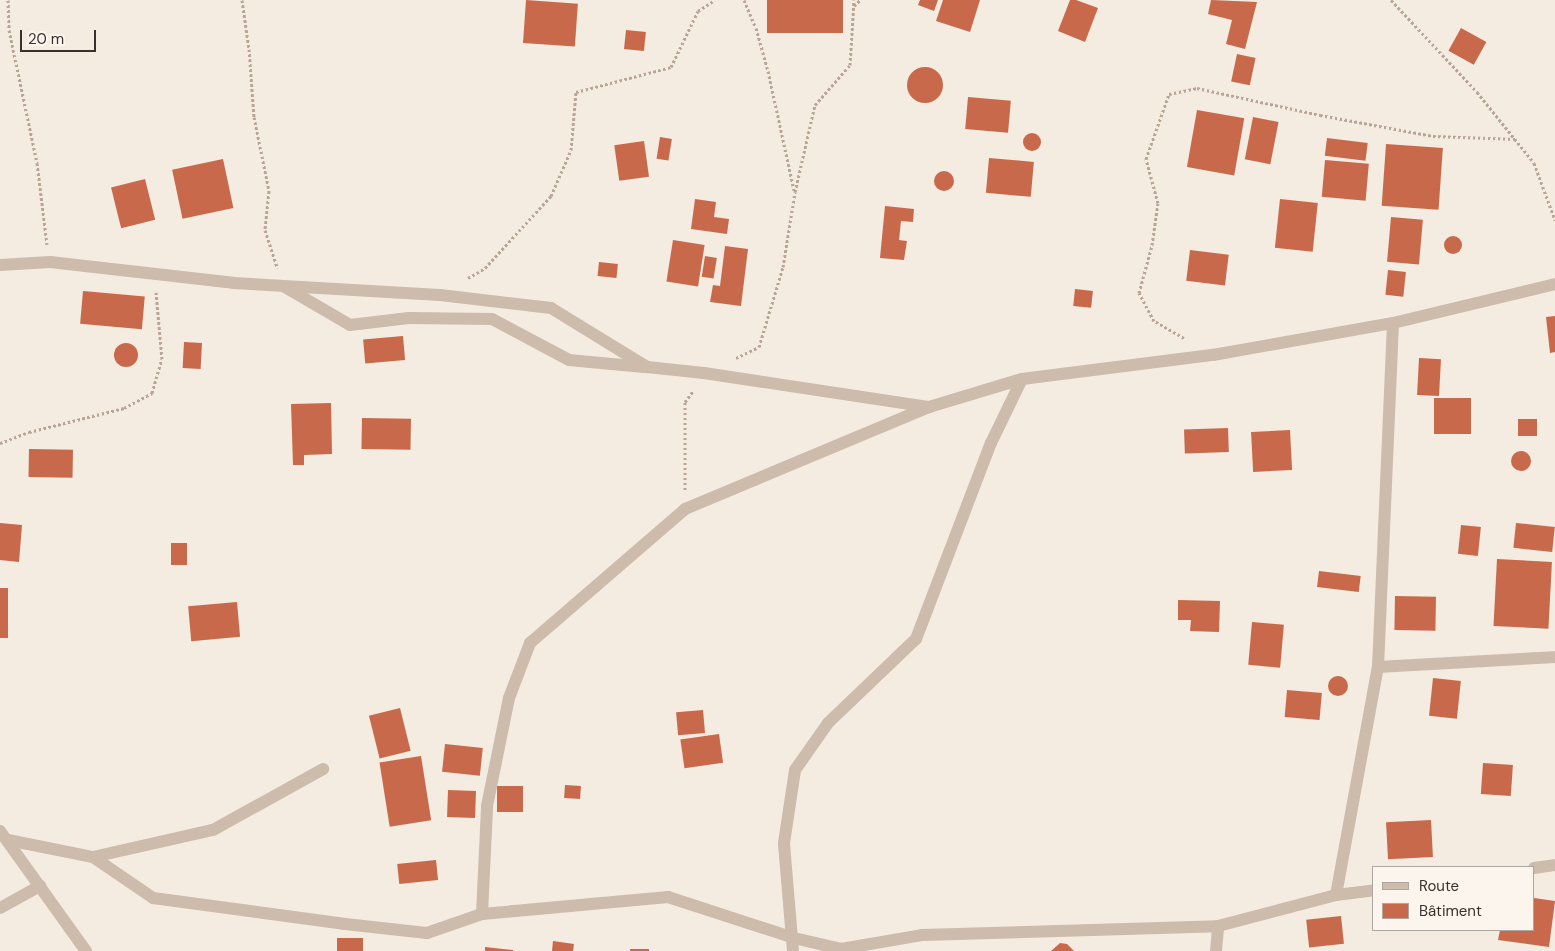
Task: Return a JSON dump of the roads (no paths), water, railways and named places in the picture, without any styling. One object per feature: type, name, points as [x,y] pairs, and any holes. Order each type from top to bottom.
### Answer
[{"type":"street","points":[[0,266],[50,262],[233,283],[440,295],[551,308],[646,367]]},
{"type":"street","points":[[482,914],[487,806],[508,698],[530,644],[685,509],[930,407],[1022,379],[1213,355],[1393,323],[1555,284]]},
{"type":"street","points":[[283,286],[350,324],[409,318],[492,319],[569,360],[704,373],[930,407]]},
{"type":"street","points":[[1336,895],[1378,667],[1393,323]]},
{"type":"street","points":[[794,945],[784,843],[795,770],[828,723],[916,639],[991,443],[1022,379]]},
{"type":"street","points":[[1378,667],[1555,657]]},
{"type":"street","points":[[93,857],[214,830],[323,769]]},
{"type":"street","points":[[4,835],[93,857],[153,898],[427,933],[482,914],[668,897],[794,945],[841,949],[922,935],[1218,926],[1336,895],[1372,890]]},
{"type":"street","points":[[4,835],[86,951]]},
{"type":"street","points":[[1535,868],[1555,865]]},
{"type":"street","points":[[0,908],[40,886]]},
{"type":"street","points":[[1216,951],[1218,926]]}]
